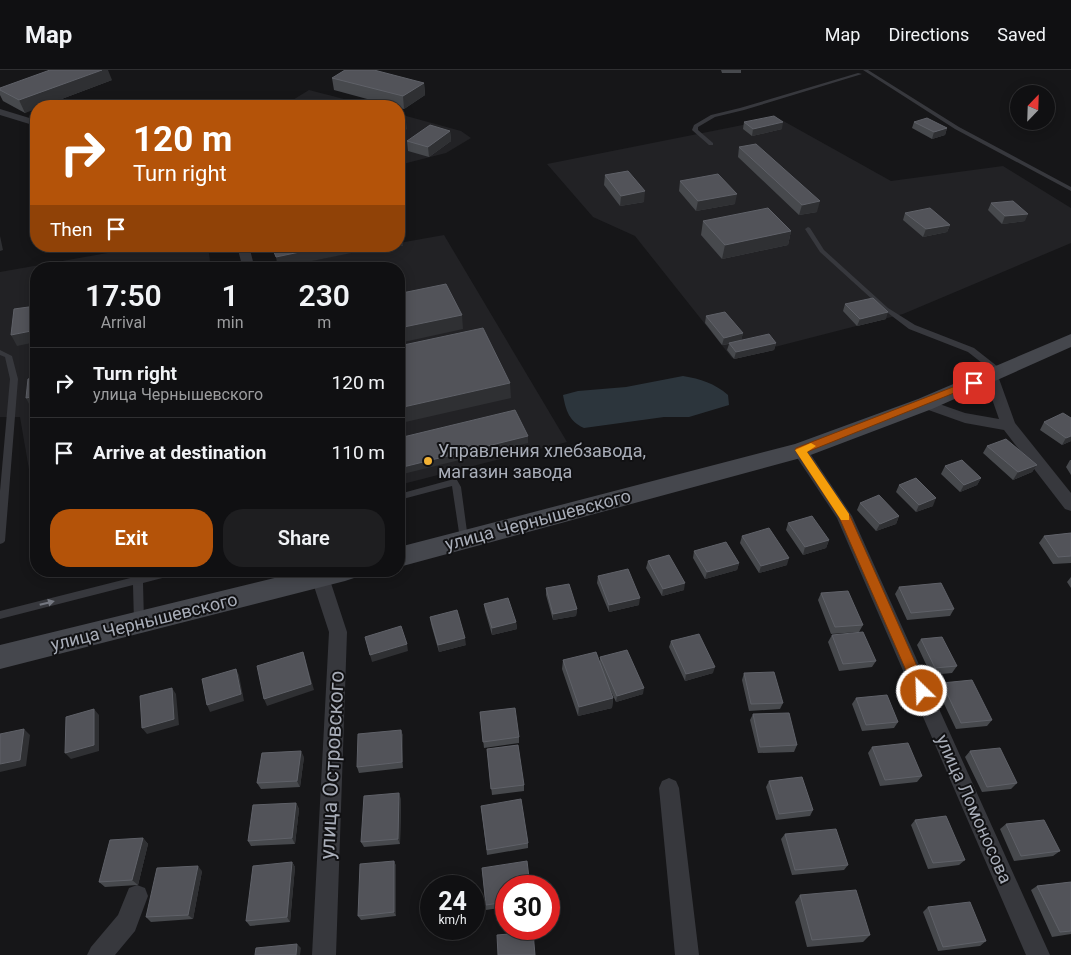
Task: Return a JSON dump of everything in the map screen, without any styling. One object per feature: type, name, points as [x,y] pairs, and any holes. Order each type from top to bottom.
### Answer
[{"type":"main road","name":"улица Чернышевского","points":[[405,555],[800,450],[925,404],[1071,340]]},
{"type":"main road","name":"улица Чернышевского","points":[[0,657],[139,624],[312,577]]},
{"type":"street","points":[[0,112],[30,121]]},
{"type":"street","points":[[995,374],[1008,425],[1018,435],[1071,505]]},
{"type":"street","points":[[925,404],[947,414],[1008,425]]},
{"type":"street","name":"улица Ломоносова","points":[[800,450],[844,516],[1038,955]]},
{"type":"street","name":"улица Островского","points":[[320,577],[338,632],[324,955]]},
{"type":"street","points":[[669,788],[687,955]]},
{"type":"street","points":[[99,955],[127,923],[137,896]]},
{"type":"lane","points":[[849,70],[862,72],[880,81],[957,128],[1071,189]]},
{"type":"lane","points":[[711,144],[695,130],[696,126],[712,116],[742,109],[862,72]]},
{"type":"lane","points":[[808,229],[822,251],[886,308],[912,326],[971,350],[995,374]]},
{"type":"lane","points":[[0,352],[8,356],[14,379],[0,541]]},
{"type":"lane","points":[[405,496],[454,482],[457,487],[464,539]]},
{"type":"lane","points":[[0,615],[150,577]]},
{"type":"lane","points":[[138,580],[139,624]]},
{"type":"shaded area","points":[[309,90],[348,100],[293,100]]},
{"type":"shaded area","points":[[405,116],[461,131],[471,138],[446,153],[405,163]]},
{"type":"shaded area","points":[[778,118],[891,181],[1003,166],[1071,208],[1071,243],[903,314],[732,358],[635,236],[593,217],[547,164]]},
{"type":"shaded area","points":[[444,235],[567,442],[405,483],[405,262],[306,262],[354,252],[405,252],[405,242]]},
{"type":"shaded area","points":[[113,252],[209,252],[210,262],[57,262]]},
{"type":"shaded area","points":[[30,267],[30,475],[20,417],[0,417],[0,272]]},
{"type":"shaded area","points":[[683,376],[701,380],[718,387],[728,395],[729,405],[689,417],[664,417],[584,428],[572,419],[565,406],[563,395],[578,391],[626,387]]},
{"type":"building","points":[[50,70],[102,70],[19,100],[0,90],[0,88]]},
{"type":"building","points":[[345,70],[374,70],[424,83],[403,96],[332,78]]},
{"type":"building","points":[[774,116],[783,122],[753,129],[744,122]]},
{"type":"building","points":[[927,118],[947,128],[934,132],[914,122]]},
{"type":"building","points":[[430,125],[450,131],[428,147],[407,141]]},
{"type":"building","points":[[756,144],[820,201],[802,205],[739,147]]},
{"type":"building","points":[[628,171],[645,191],[621,196],[605,175]]},
{"type":"building","points":[[718,174],[737,194],[698,201],[680,181]]},
{"type":"building","points":[[1013,201],[1028,214],[1005,216],[991,203]]},
{"type":"building","points":[[768,208],[791,231],[725,245],[703,221]]},
{"type":"building","points":[[930,208],[950,225],[926,229],[905,213]]},
{"type":"building","points":[[274,252],[300,252],[276,257]]},
{"type":"building","points":[[446,284],[462,315],[405,327],[405,292]]},
{"type":"building","points":[[873,298],[888,312],[860,319],[845,304]]},
{"type":"building","points":[[30,307],[30,331],[11,335],[14,309]]},
{"type":"building","points":[[725,312],[743,333],[724,338],[706,316]]},
{"type":"building","points":[[483,328],[510,383],[405,407],[405,345]]},
{"type":"building","points":[[769,334],[776,343],[736,352],[729,343]]},
{"type":"building","points":[[30,378],[30,397],[26,398],[28,379]]},
{"type":"building","name":"Управления хлебзавода, магазин завода","points":[[515,410],[528,436],[405,467],[405,437]]},
{"type":"building","points":[[1063,413],[1071,418],[1071,436],[1066,438],[1044,422]]},
{"type":"building","points":[[1006,439],[1037,465],[1018,472],[987,446]]},
{"type":"building","points":[[962,460],[981,478],[964,485],[945,466]]},
{"type":"building","points":[[916,478],[936,498],[919,505],[899,485]]},
{"type":"building","points":[[879,495],[899,516],[880,524],[860,503]]},
{"type":"building","points":[[812,516],[829,540],[805,547],[788,523]]},
{"type":"building","points":[[769,528],[789,558],[761,566],[742,536]]},
{"type":"building","points":[[1071,533],[1071,556],[1058,557],[1044,536]]},
{"type":"building","points":[[726,542],[739,563],[707,572],[694,551]]},
{"type":"building","points":[[669,555],[685,583],[663,589],[648,561]]},
{"type":"building","points":[[628,569],[640,598],[609,605],[598,576]]},
{"type":"building","points":[[941,583],[954,609],[911,613],[899,587]]},
{"type":"building","points":[[569,584],[577,609],[553,614],[546,588]]},
{"type":"building","points":[[848,591],[863,625],[835,627],[821,593]]},
{"type":"building","points":[[508,598],[516,622],[492,628],[484,604]]},
{"type":"building","points":[[457,610],[465,638],[438,645],[430,617]]},
{"type":"building","points":[[401,626],[407,644],[370,655],[365,637]]},
{"type":"building","points":[[863,632],[876,661],[843,664],[832,635]]},
{"type":"building","points":[[699,634],[715,667],[686,674],[671,641]]},
{"type":"building","points":[[942,637],[957,666],[935,668],[921,639]]},
{"type":"building","points":[[627,650],[644,688],[617,696],[600,657]]},
{"type":"building","points":[[303,652],[311,684],[264,699],[257,666]]},
{"type":"building","points":[[596,652],[613,698],[579,707],[563,660]]},
{"type":"building","points":[[236,669],[241,694],[207,705],[202,679]]},
{"type":"building","points":[[774,672],[783,703],[751,704],[744,673]]},
{"type":"building","points":[[972,680],[992,720],[961,723],[942,683]]},
{"type":"building","points":[[172,688],[174,719],[142,728],[140,696]]},
{"type":"building","points":[[887,695],[898,722],[866,725],[856,698]]},
{"type":"building","points":[[515,708],[519,737],[483,742],[480,712]]},
{"type":"building","points":[[94,709],[94,745],[65,753],[66,717]]},
{"type":"building","points":[[789,713],[797,745],[760,747],[753,714]]},
{"type":"building","points":[[24,729],[20,760],[0,764],[0,734]]},
{"type":"building","points":[[401,730],[402,762],[357,767],[358,734]]},
{"type":"building","points":[[908,743],[922,776],[885,780],[872,747]]},
{"type":"building","points":[[518,745],[524,785],[491,789],[487,749]]},
{"type":"building","points":[[1000,748],[1017,783],[987,787],[970,751]]},
{"type":"building","points":[[301,751],[297,781],[257,783],[262,753]]},
{"type":"building","points":[[802,777],[813,810],[779,814],[769,781]]},
{"type":"building","points":[[399,793],[398,839],[361,842],[364,796]]},
{"type":"building","points":[[521,799],[528,843],[487,850],[481,806]]},
{"type":"building","points":[[296,803],[292,838],[248,841],[253,805]]},
{"type":"building","points":[[946,816],[965,860],[933,863],[915,820]]},
{"type":"building","points":[[1044,820],[1060,851],[1021,856],[1006,824]]},
{"type":"building","points":[[836,829],[848,865],[795,870],[785,834]]},
{"type":"building","points":[[143,838],[132,880],[99,882],[110,840]]},
{"type":"building","points":[[394,861],[394,912],[358,916],[360,864]]},
{"type":"building","points":[[527,861],[529,875],[495,875],[495,904],[486,905],[485,875],[483,875],[482,868]]},
{"type":"building","points":[[292,862],[287,917],[246,921],[253,866]]},
{"type":"building","points":[[198,866],[188,915],[146,917],[157,868]]},
{"type":"building","points":[[1071,882],[1071,931],[1060,932],[1037,886]]},
{"type":"building","points":[[856,890],[870,935],[812,940],[800,895]]},
{"type":"building","points":[[970,902],[986,941],[943,947],[928,907]]},
{"type":"building","points":[[497,940],[534,940],[535,955],[498,955]]},
{"type":"building","points":[[297,944],[296,955],[255,955],[256,948]]},
{"type":"slow traffic","points":[[811,446],[800,450],[845,517]]},
{"type":"place","name":"Управления хлебзавода, магазин завода","points":[[428,461]]},
{"type":"route","points":[[922,691],[844,516],[800,450],[925,404],[974,383]]}]
